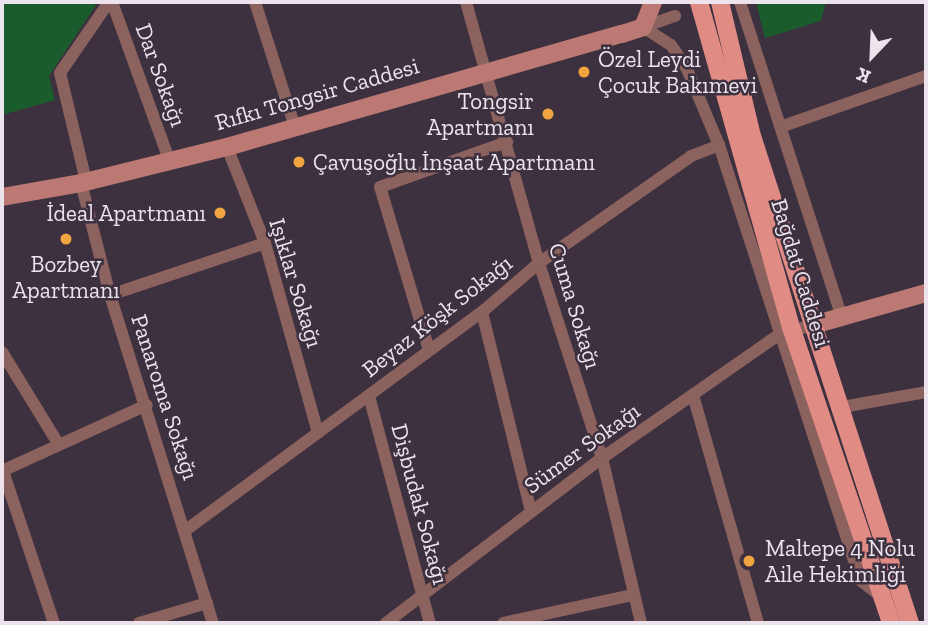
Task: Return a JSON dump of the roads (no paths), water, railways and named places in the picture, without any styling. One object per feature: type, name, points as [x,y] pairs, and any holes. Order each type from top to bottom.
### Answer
[{"type":"main road","name":"Bağdat Caddesi","points":[[699,2],[785,332],[891,623]]},
{"type":"main road","name":"Bağdat Caddesi","points":[[720,2],[752,136],[910,623]]},
{"type":"street","name":"Dar Sokağı","points":[[111,2],[170,162]]},
{"type":"street","name":"Panaroma Sokağı","points":[[111,2],[60,74],[110,295],[147,405],[213,623]]},
{"type":"street","points":[[255,2],[295,127]]},
{"type":"street","name":"Cuma Sokağı","points":[[466,2],[488,69],[539,264],[602,458],[640,623]]},
{"type":"street","points":[[653,2],[643,27],[671,45],[687,69],[719,145],[785,332],[860,580],[882,597]]},
{"type":"street","points":[[740,2],[783,126],[842,318]]},
{"type":"street","name":"Rıfkı Tongsir Caddesi","points":[[2,197],[84,182],[227,147],[676,16]]},
{"type":"street","points":[[783,126],[926,76]]},
{"type":"street","points":[[429,350],[380,187],[507,142]]},
{"type":"street","name":"Beyaz Köşk Sokağı","points":[[186,530],[482,312],[539,264],[691,156],[719,145]]},
{"type":"street","name":"Işıklar Sokağı","points":[[227,147],[265,243],[318,433]]},
{"type":"street","points":[[110,295],[265,243]]},
{"type":"street","points":[[813,325],[926,293]]},
{"type":"street","points":[[482,312],[531,511]]},
{"type":"street","name":"Sümer Sokağı","points":[[386,623],[602,458],[785,332],[813,325]]},
{"type":"street","points":[[2,352],[59,445]]},
{"type":"street","points":[[842,407],[926,393]]},
{"type":"street","points":[[693,395],[758,623]]},
{"type":"street","name":"Dişbudak Sokağı","points":[[369,396],[430,623]]},
{"type":"street","points":[[54,623],[2,471],[147,405]]},
{"type":"street","points":[[867,554],[887,549]]},
{"type":"street","points":[[503,623],[633,595]]},
{"type":"street","points":[[139,623],[207,603]]},
{"type":"place","name":"Özel Leydi Çocuk Bakımevi","points":[[584,72]]},
{"type":"place","name":"Tongsir Apartmanı","points":[[548,114]]},
{"type":"place","name":"Çavuşoğlu İnşaat Apartmanı","points":[[299,162]]},
{"type":"place","name":"İdeal Apartmanı","points":[[220,213]]},
{"type":"place","name":"Bozbey Apartmanı","points":[[66,239]]},
{"type":"place","name":"Maltepe 4 Nolu Aile Hekimliği","points":[[749,561]]}]
